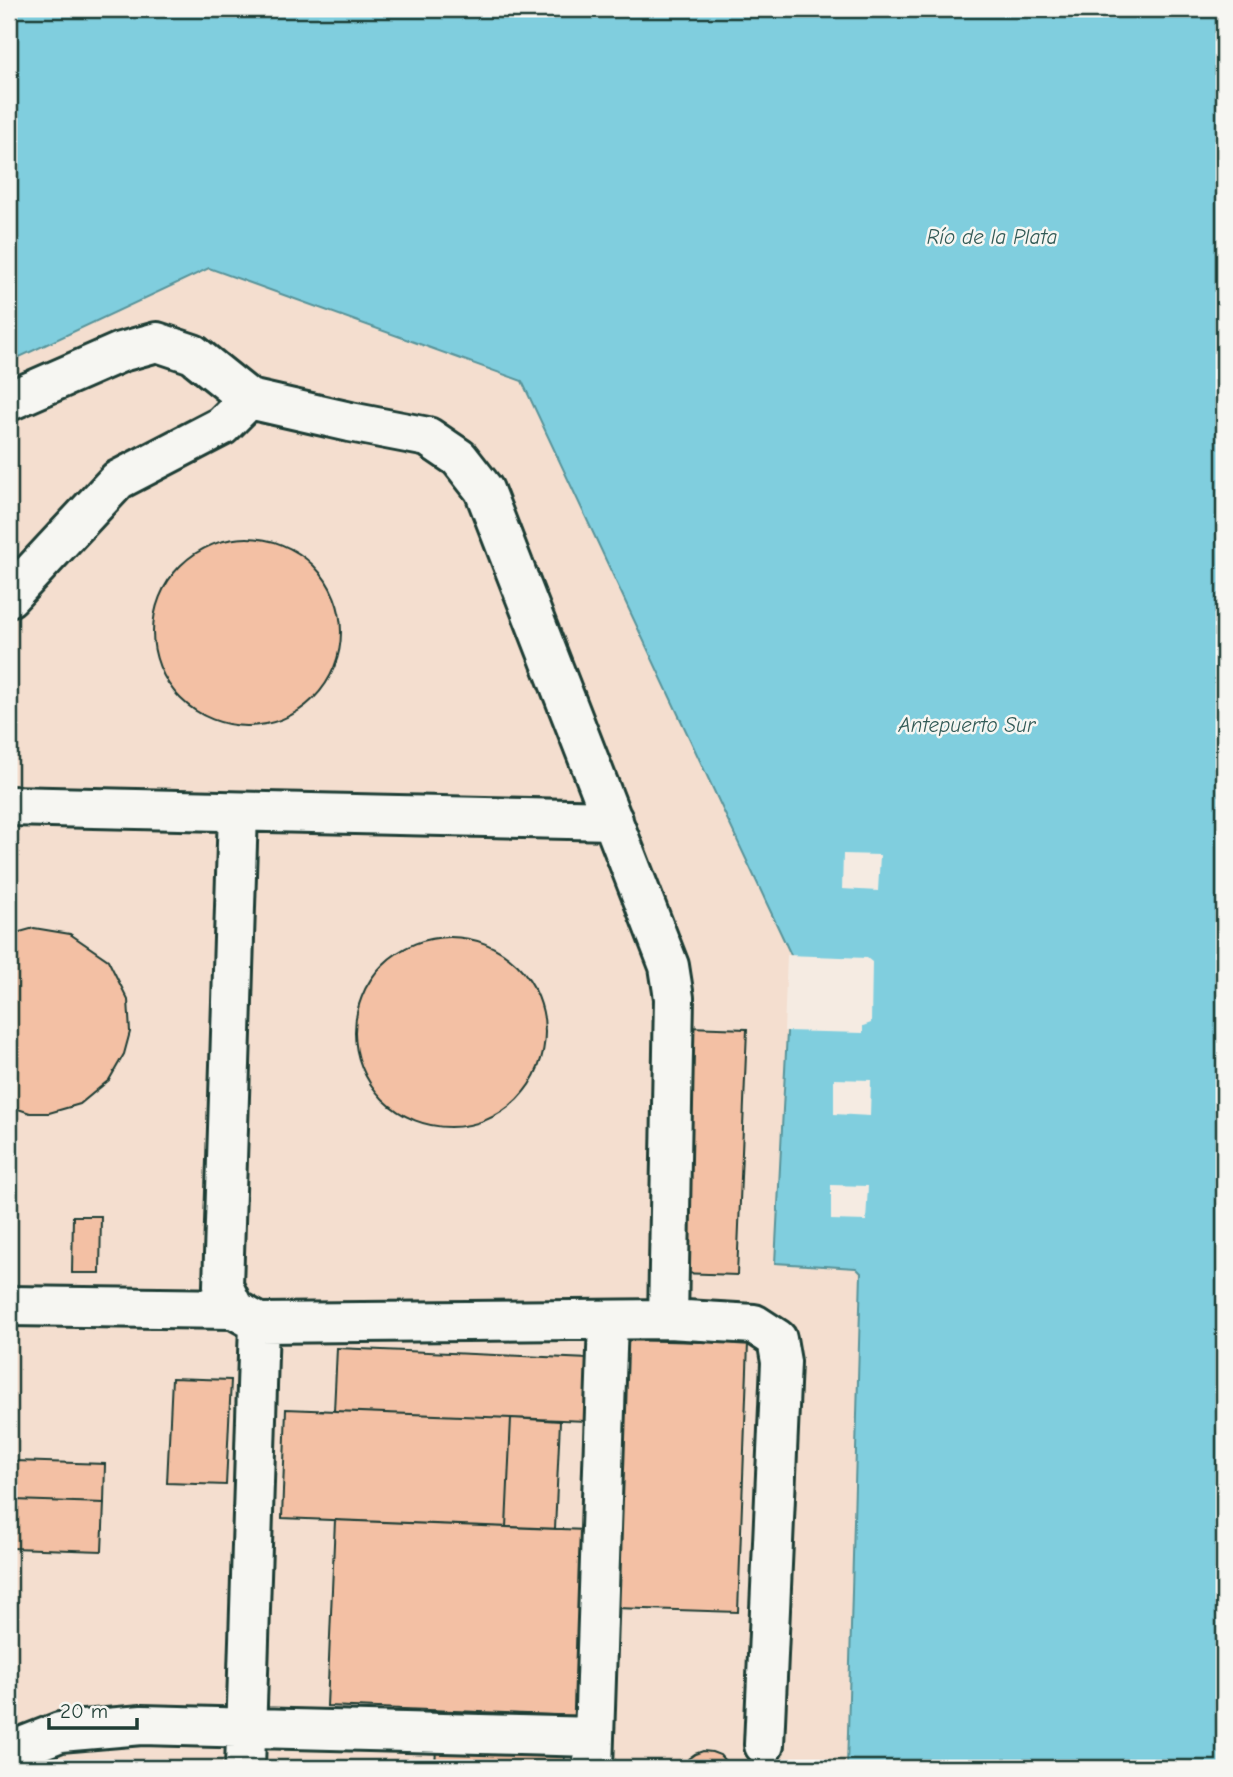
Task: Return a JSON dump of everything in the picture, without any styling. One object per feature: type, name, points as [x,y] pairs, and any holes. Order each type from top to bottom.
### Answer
[{"type":"lane","points":[[9,401],[121,352],[157,342],[193,354],[249,399],[428,437],[459,458],[484,490],[669,966],[674,998],[668,1319]]},
{"type":"lane","points":[[9,597],[118,480],[222,426],[249,399]]},
{"type":"lane","points":[[9,806],[613,820]]},
{"type":"lane","points":[[238,812],[223,1286],[246,1316],[245,1768]]},
{"type":"lane","points":[[9,1306],[246,1316],[668,1319],[754,1324],[777,1339],[781,1362],[764,1745]]},
{"type":"lane","points":[[12,1743],[60,1732],[142,1725],[246,1727],[594,1752],[608,1320]]},
{"type":"shaded area","points":[[209,268],[522,381],[791,955],[775,1263],[857,1268],[861,1273],[847,1768],[9,1768],[9,362]]},
{"type":"water","points":[[9,9],[1224,9],[1224,1768],[847,1768],[861,1273],[856,1268],[775,1263],[791,955],[522,381],[209,268],[9,362]]},
{"type":"pier","points":[[843,854],[880,855],[878,891],[842,889]]},
{"type":"pier","points":[[787,955],[867,958],[872,962],[871,1023],[863,1026],[863,1033],[784,1031]]},
{"type":"pier","points":[[834,1079],[871,1080],[870,1116],[834,1114]]},
{"type":"pier","points":[[831,1185],[868,1186],[866,1221],[831,1220]]},
{"type":"building","points":[[247,538],[283,545],[314,565],[334,596],[341,632],[334,668],[314,699],[283,719],[247,726],[211,719],[180,699],[160,668],[153,632],[160,596],[180,565],[211,545]]},
{"type":"building","points":[[34,928],[70,934],[108,960],[128,1000],[130,1032],[124,1054],[109,1080],[80,1104],[49,1113],[30,1113],[9,1106],[9,935]]},
{"type":"building","points":[[450,937],[486,944],[517,965],[538,996],[545,1032],[538,1068],[517,1099],[486,1120],[450,1127],[414,1120],[383,1099],[362,1068],[355,1032],[362,996],[383,965],[414,944]]},
{"type":"building","points":[[688,1027],[747,1029],[737,1275],[679,1273]]},
{"type":"building","points":[[73,1216],[101,1216],[100,1273],[72,1273]]},
{"type":"building","points":[[624,1340],[748,1343],[738,1612],[615,1608]]},
{"type":"building","points":[[337,1348],[589,1359],[586,1421],[334,1411]]},
{"type":"building","points":[[172,1378],[231,1380],[226,1485],[167,1483]]},
{"type":"building","points":[[286,1409],[511,1418],[506,1527],[282,1518]]},
{"type":"building","points":[[511,1418],[560,1421],[555,1529],[506,1527]]},
{"type":"building","points":[[15,1461],[105,1464],[104,1503],[14,1500]]},
{"type":"building","points":[[14,1500],[104,1503],[102,1551],[12,1548]]},
{"type":"building","points":[[335,1520],[586,1530],[578,1716],[327,1706]]},
{"type":"building","points":[[436,1747],[565,1752],[564,1768],[435,1768]]},
{"type":"building","points":[[703,1751],[720,1755],[728,1768],[684,1768],[688,1759]]},
{"type":"water label","name":"Río de la Plata","points":[[992,237]]},
{"type":"water label","name":"Antepuerto Sur","points":[[967,725]]}]
